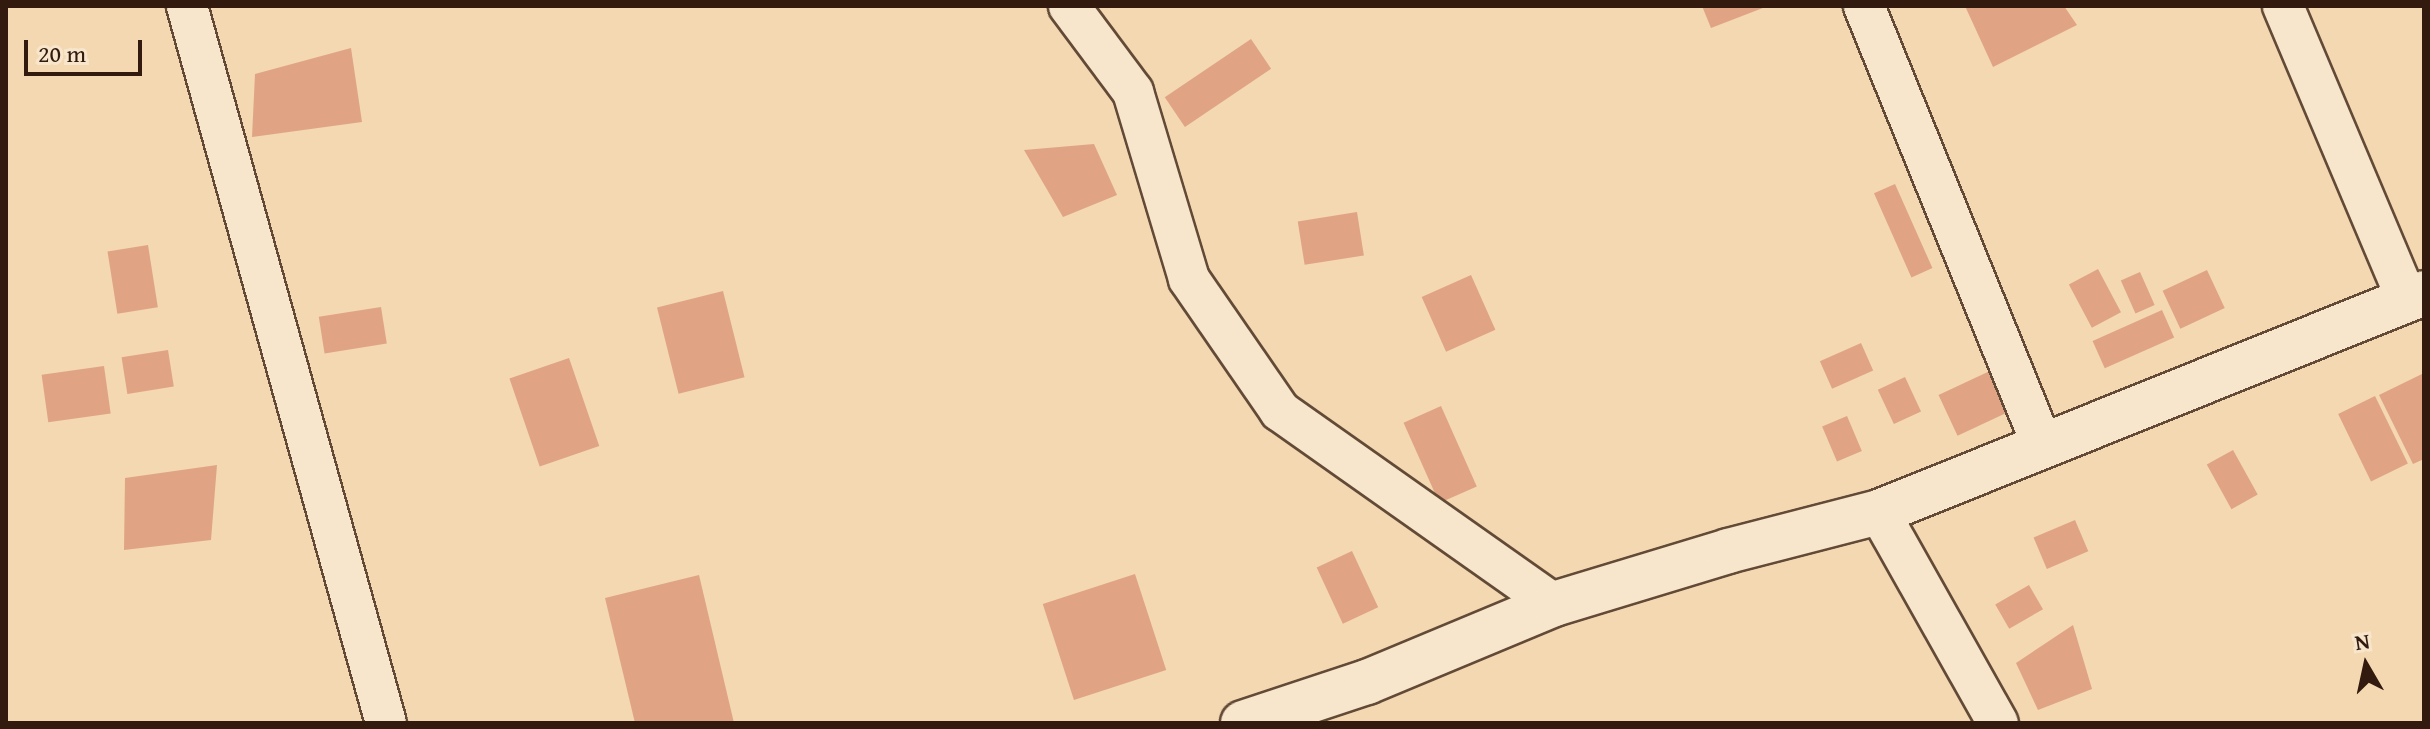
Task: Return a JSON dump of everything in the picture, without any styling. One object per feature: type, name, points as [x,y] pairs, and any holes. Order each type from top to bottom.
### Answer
[{"type":"street","points":[[187,6],[386,723]]},
{"type":"street","points":[[1069,6],[1133,92],[1189,279],[1280,411],[1554,604]]},
{"type":"street","points":[[1864,6],[2043,447]]},
{"type":"street","points":[[1243,723],[1367,682],[1554,604],[1879,512],[2415,296],[2283,6]]},
{"type":"street","points":[[1879,512],[1998,723]]},
{"type":"building","points":[[1702,6],[1768,6],[1711,28]]},
{"type":"building","points":[[1965,6],[2064,6],[2077,25],[1993,67]]},
{"type":"building","points":[[1251,39],[1271,69],[1185,127],[1165,97]]},
{"type":"building","points":[[351,48],[362,122],[252,137],[255,74]]},
{"type":"building","points":[[1094,144],[1117,195],[1063,217],[1024,150]]},
{"type":"building","points":[[1895,184],[1932,268],[1911,277],[1874,193]]},
{"type":"building","points":[[1357,212],[1364,255],[1305,265],[1298,221]]},
{"type":"building","points":[[148,245],[158,307],[117,314],[108,251]]},
{"type":"building","points":[[2098,269],[2121,312],[2092,328],[2069,284]]},
{"type":"building","points":[[2207,270],[2225,308],[2180,329],[2163,291]]},
{"type":"building","points":[[2140,272],[2155,305],[2135,313],[2121,281]]},
{"type":"building","points":[[1471,275],[1495,330],[1446,352],[1422,297]]},
{"type":"building","points":[[723,291],[745,377],[679,394],[657,307]]},
{"type":"building","points":[[381,307],[387,344],[325,353],[319,317]]},
{"type":"building","points":[[2162,310],[2174,337],[2105,368],[2093,341]]},
{"type":"building","points":[[1861,343],[1873,370],[1832,389],[1820,361]]},
{"type":"building","points":[[168,350],[174,387],[127,394],[122,357]]},
{"type":"building","points":[[569,358],[599,446],[540,466],[509,379]]},
{"type":"building","points":[[104,366],[111,414],[48,422],[42,375]]},
{"type":"building","points":[[1992,370],[2011,411],[1958,436],[1939,395]]},
{"type":"building","points":[[2424,373],[2424,459],[2413,464],[2379,395]]},
{"type":"building","points":[[1905,377],[1921,411],[1894,424],[1878,390]]},
{"type":"building","points":[[2375,396],[2408,463],[2371,481],[2338,414]]},
{"type":"building","points":[[1441,406],[1477,486],[1439,503],[1404,423]]},
{"type":"building","points":[[1847,416],[1862,451],[1837,462],[1822,427]]},
{"type":"building","points":[[2233,450],[2258,495],[2231,509],[2207,465]]},
{"type":"building","points":[[217,465],[211,540],[124,550],[125,478]]},
{"type":"building","points":[[2075,520],[2088,551],[2047,569],[2034,538]]},
{"type":"building","points":[[1352,551],[1378,607],[1343,624],[1317,567]]},
{"type":"building","points":[[1135,574],[1166,670],[1074,700],[1043,604]]},
{"type":"building","points":[[699,575],[734,723],[635,723],[605,598]]},
{"type":"building","points":[[2029,585],[2043,609],[2009,629],[1995,604]]},
{"type":"building","points":[[2073,625],[2092,689],[2038,710],[2016,663]]}]
